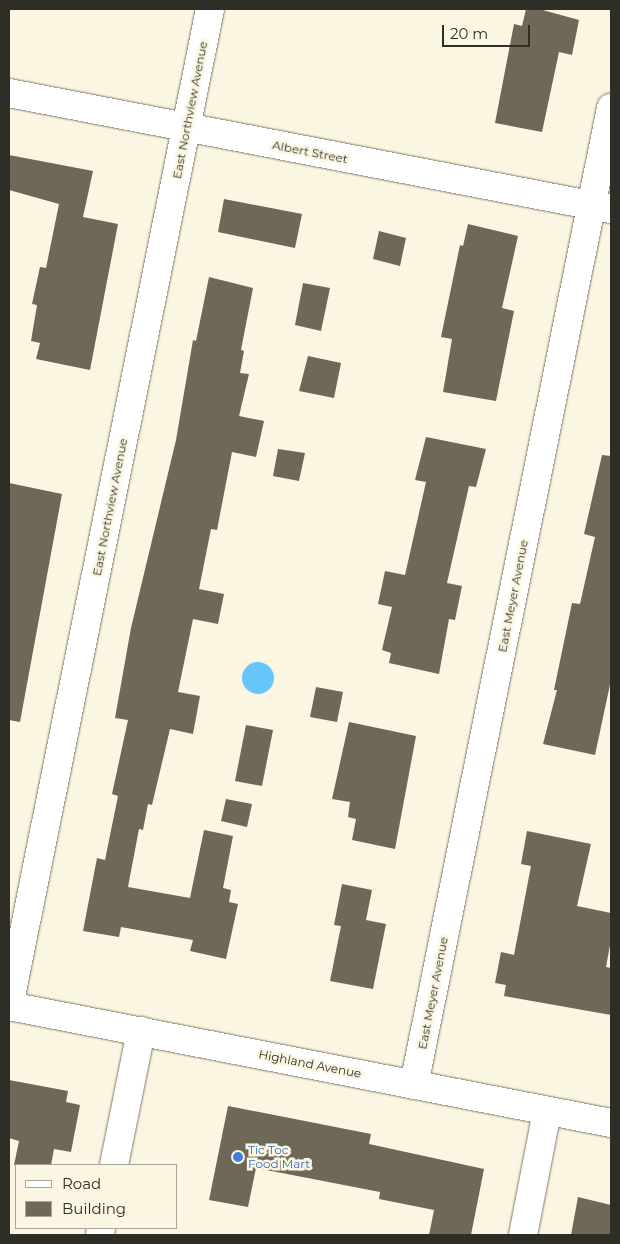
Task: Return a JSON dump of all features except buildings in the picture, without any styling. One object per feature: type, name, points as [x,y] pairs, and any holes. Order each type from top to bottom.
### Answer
[{"type":"street","name":"East Northview Avenue","points":[[9,1006],[210,9]]},
{"type":"street","name":"Albert Street","points":[[9,93],[601,207]]},
{"type":"street","name":"East Meyer Avenue","points":[[414,1085],[601,207],[611,108]]},
{"type":"street","name":"Highland Avenue","points":[[9,1006],[611,1123]]},
{"type":"street","points":[[114,1164],[141,1031]]},
{"type":"street","points":[[523,1235],[547,1111]]},
{"type":"water","points":[[258,662],[264,663],[269,667],[273,672],[273,684],[269,689],[264,693],[258,694],[252,693],[247,689],[243,684],[242,678],[243,672],[247,667],[252,663]]},
{"type":"place","name":"Tic Toc Food Mart","points":[[238,1157]]}]
